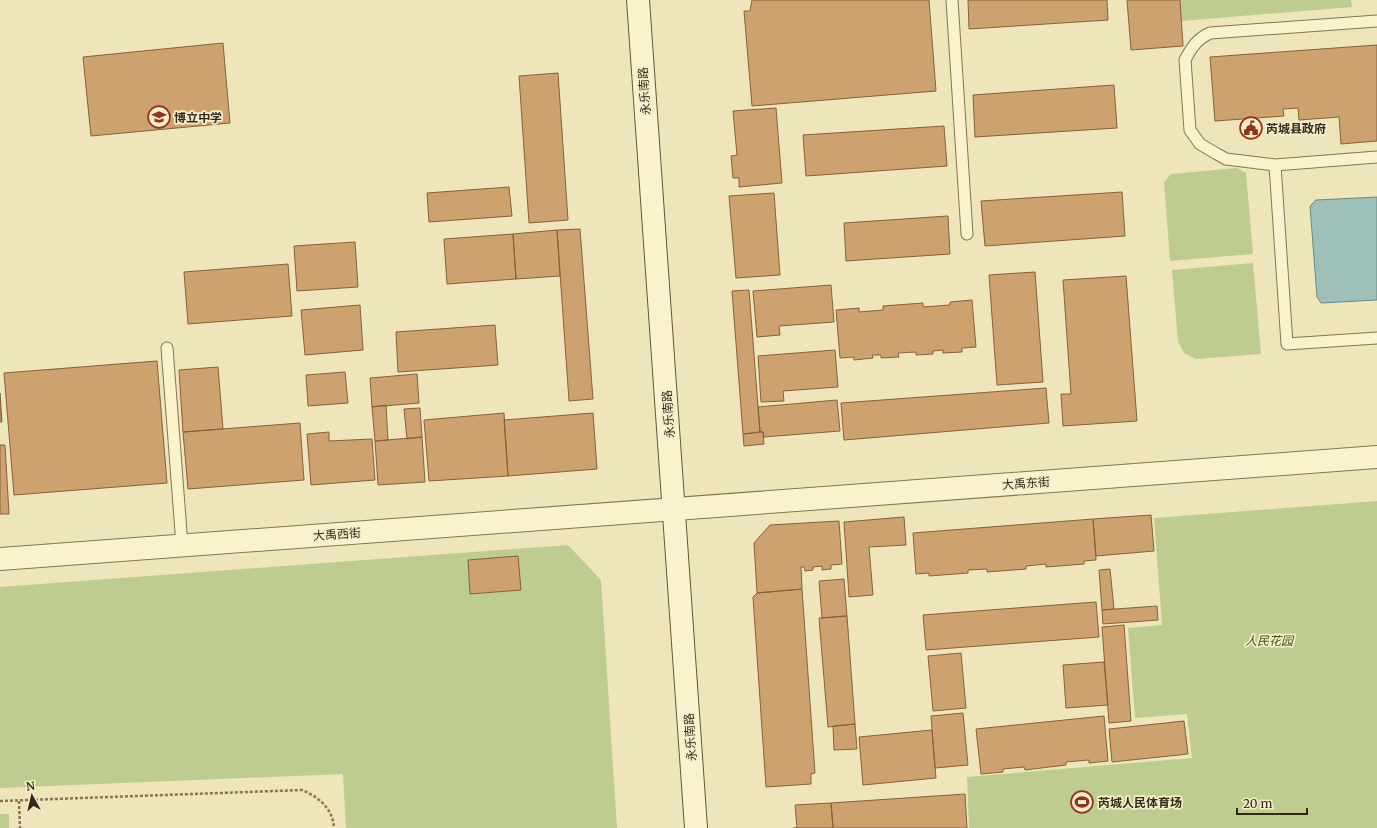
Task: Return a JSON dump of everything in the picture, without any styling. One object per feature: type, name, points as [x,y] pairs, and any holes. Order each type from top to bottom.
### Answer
[{"type":"street","name":"永乐南路","points":[[638,0],[696,828]]},
{"type":"street","name":"大禹东街","points":[[674,509],[1377,457]]},
{"type":"street","name":"大禹西街","points":[[0,559],[674,509]]},
{"type":"lane","points":[[952,0],[967,234]]},
{"type":"lane","points":[[1377,21],[1210,33],[1197,41],[1185,60],[1190,130],[1208,150],[1226,159],[1275,165],[1377,157]]},
{"type":"lane","points":[[1275,165],[1287,344],[1377,338]]},
{"type":"lane","points":[[166,348],[182,545]]},
{"type":"path","points":[[0,801],[302,790],[313,794],[322,801],[329,810],[334,828]]},
{"type":"path","points":[[19,801],[20,828]]},
{"type":"green space","points":[[1180,0],[1351,0],[1352,7],[1181,21]]},
{"type":"green space","points":[[1237,168],[1246,173],[1253,254],[1170,261],[1164,182],[1171,174]]},
{"type":"green space","points":[[1253,263],[1261,354],[1196,359],[1184,353],[1178,342],[1172,270]]},
{"type":"green space","name":"人民花园","points":[[1377,501],[1377,828],[969,828],[967,777],[1192,758],[1187,714],[1135,718],[1128,628],[1162,625],[1154,518]]},
{"type":"green space","points":[[568,545],[601,580],[617,828],[346,828],[343,774],[0,788],[0,587]]},
{"type":"green space","points":[[0,814],[9,814],[9,828],[0,828]]},
{"type":"water","points":[[1377,197],[1377,300],[1321,303],[1317,297],[1310,206],[1316,200]]},
{"type":"building","points":[[752,0],[929,0],[936,91],[752,106],[744,11],[750,11]]},
{"type":"building","points":[[968,0],[1107,0],[1108,20],[969,29]]},
{"type":"building","points":[[1127,0],[1180,0],[1183,46],[1131,50]]},
{"type":"building","points":[[223,43],[230,123],[91,136],[83,57]]},
{"type":"building","points":[[1377,45],[1377,141],[1341,144],[1339,117],[1299,120],[1298,108],[1283,109],[1284,116],[1215,121],[1210,57]]},
{"type":"building","points":[[558,73],[568,220],[529,223],[519,76]]},
{"type":"building","points":[[1114,85],[1117,128],[975,137],[973,95]]},
{"type":"building","points":[[776,108],[782,183],[739,187],[739,178],[733,178],[731,156],[737,155],[733,111]]},
{"type":"building","points":[[944,126],[947,166],[806,176],[803,135]]},
{"type":"building","points":[[509,187],[512,216],[429,222],[427,193]]},
{"type":"building","points":[[1122,192],[1125,236],[985,246],[981,201]]},
{"type":"building","points":[[774,193],[780,275],[736,278],[729,196]]},
{"type":"building","points":[[948,216],[950,254],[846,261],[844,223]]},
{"type":"building","points":[[580,229],[593,399],[569,401],[557,230]]},
{"type":"building","points":[[557,230],[560,276],[516,279],[513,234]]},
{"type":"building","points":[[513,234],[516,279],[447,284],[444,239]]},
{"type":"building","points":[[355,242],[358,287],[297,291],[294,246]]},
{"type":"building","points":[[288,264],[292,316],[188,324],[184,272]]},
{"type":"building","points":[[1035,272],[1043,382],[997,385],[989,275]]},
{"type":"building","points":[[1126,276],[1137,421],[1063,426],[1061,394],[1071,394],[1063,280]]},
{"type":"building","points":[[831,285],[834,322],[779,326],[780,335],[757,337],[753,291]]},
{"type":"building","points":[[749,290],[760,432],[743,434],[732,291]]},
{"type":"building","points":[[972,300],[976,347],[962,348],[962,352],[943,353],[943,350],[933,351],[933,354],[916,355],[916,352],[898,353],[899,357],[881,358],[881,355],[872,355],[873,358],[854,360],[854,357],[840,358],[836,310],[859,308],[859,312],[883,310],[883,306],[923,303],[923,307],[950,305],[950,302]]},
{"type":"building","points":[[360,305],[363,350],[305,355],[301,310]]},
{"type":"building","points":[[495,325],[498,365],[398,372],[396,332]]},
{"type":"building","points":[[835,350],[838,387],[783,391],[784,401],[761,402],[758,356]]},
{"type":"building","points":[[157,361],[167,483],[14,495],[4,373]]},
{"type":"building","points":[[218,367],[223,429],[183,432],[179,370]]},
{"type":"building","points":[[345,372],[348,403],[308,406],[306,375]]},
{"type":"building","points":[[417,374],[419,403],[372,407],[370,378]]},
{"type":"building","points":[[1046,388],[1049,423],[844,440],[841,403]]},
{"type":"building","points":[[0,393],[2,422],[0,422]]},
{"type":"building","points":[[837,400],[840,431],[764,437],[763,432],[760,432],[758,407]]},
{"type":"building","points":[[386,405],[388,440],[375,441],[372,407]]},
{"type":"building","points":[[420,408],[422,437],[407,439],[404,409]]},
{"type":"building","points":[[504,413],[508,476],[429,481],[424,420]]},
{"type":"building","points":[[593,413],[597,469],[508,476],[504,420]]},
{"type":"building","points":[[300,423],[304,480],[188,489],[183,432]]},
{"type":"building","points":[[329,432],[329,441],[372,439],[375,480],[311,485],[307,434]]},
{"type":"building","points":[[763,432],[764,444],[744,446],[743,434]]},
{"type":"building","points":[[422,437],[425,482],[378,485],[375,441]]},
{"type":"building","points":[[0,445],[5,445],[9,514],[0,514]]},
{"type":"building","points":[[1151,515],[1154,551],[1096,556],[1093,519]]},
{"type":"building","points":[[904,517],[906,545],[869,547],[873,595],[849,597],[844,522]]},
{"type":"building","points":[[1093,519],[1096,560],[1084,561],[1084,564],[1046,567],[1046,564],[1026,566],[1026,569],[987,572],[987,569],[968,570],[968,573],[929,576],[929,573],[916,574],[913,533]]},
{"type":"building","points":[[839,521],[842,564],[831,565],[831,569],[822,570],[822,566],[813,567],[813,570],[805,571],[804,567],[801,567],[802,589],[757,593],[754,543],[770,525]]},
{"type":"building","points":[[518,556],[521,590],[470,594],[468,560]]},
{"type":"building","points":[[1110,569],[1114,609],[1102,610],[1099,570]]},
{"type":"building","points":[[844,579],[847,616],[822,618],[819,581]]},
{"type":"building","points":[[802,589],[815,773],[811,774],[811,784],[766,787],[753,597],[757,593]]},
{"type":"building","points":[[1096,602],[1099,637],[926,650],[923,615]]},
{"type":"building","points":[[1157,606],[1158,620],[1103,624],[1102,610]]},
{"type":"building","points":[[847,616],[855,724],[828,727],[819,618]]},
{"type":"building","points":[[1124,625],[1131,721],[1109,723],[1102,627]]},
{"type":"building","points":[[961,653],[966,708],[933,711],[928,656]]},
{"type":"building","points":[[1104,662],[1108,705],[1066,708],[1063,665]]},
{"type":"building","points":[[963,713],[968,765],[935,768],[931,716]]},
{"type":"building","points":[[1104,716],[1108,761],[1089,763],[1089,760],[1066,762],[1066,765],[1025,770],[1024,767],[1003,769],[1003,772],[981,774],[976,729]]},
{"type":"building","points":[[1184,721],[1188,754],[1112,762],[1109,729]]},
{"type":"building","points":[[855,724],[857,749],[834,750],[833,726]]},
{"type":"building","points":[[932,730],[936,778],[863,785],[859,737]]},
{"type":"building","points":[[965,794],[967,828],[833,828],[831,803]]},
{"type":"building","points":[[831,803],[833,828],[797,828],[795,805]]},
{"type":"place","name":"博立中学","points":[[159,117]]},
{"type":"place","name":"芮城县政府","points":[[1251,128]]},
{"type":"place","name":"芮城人民体育场","points":[[1082,802]]}]
